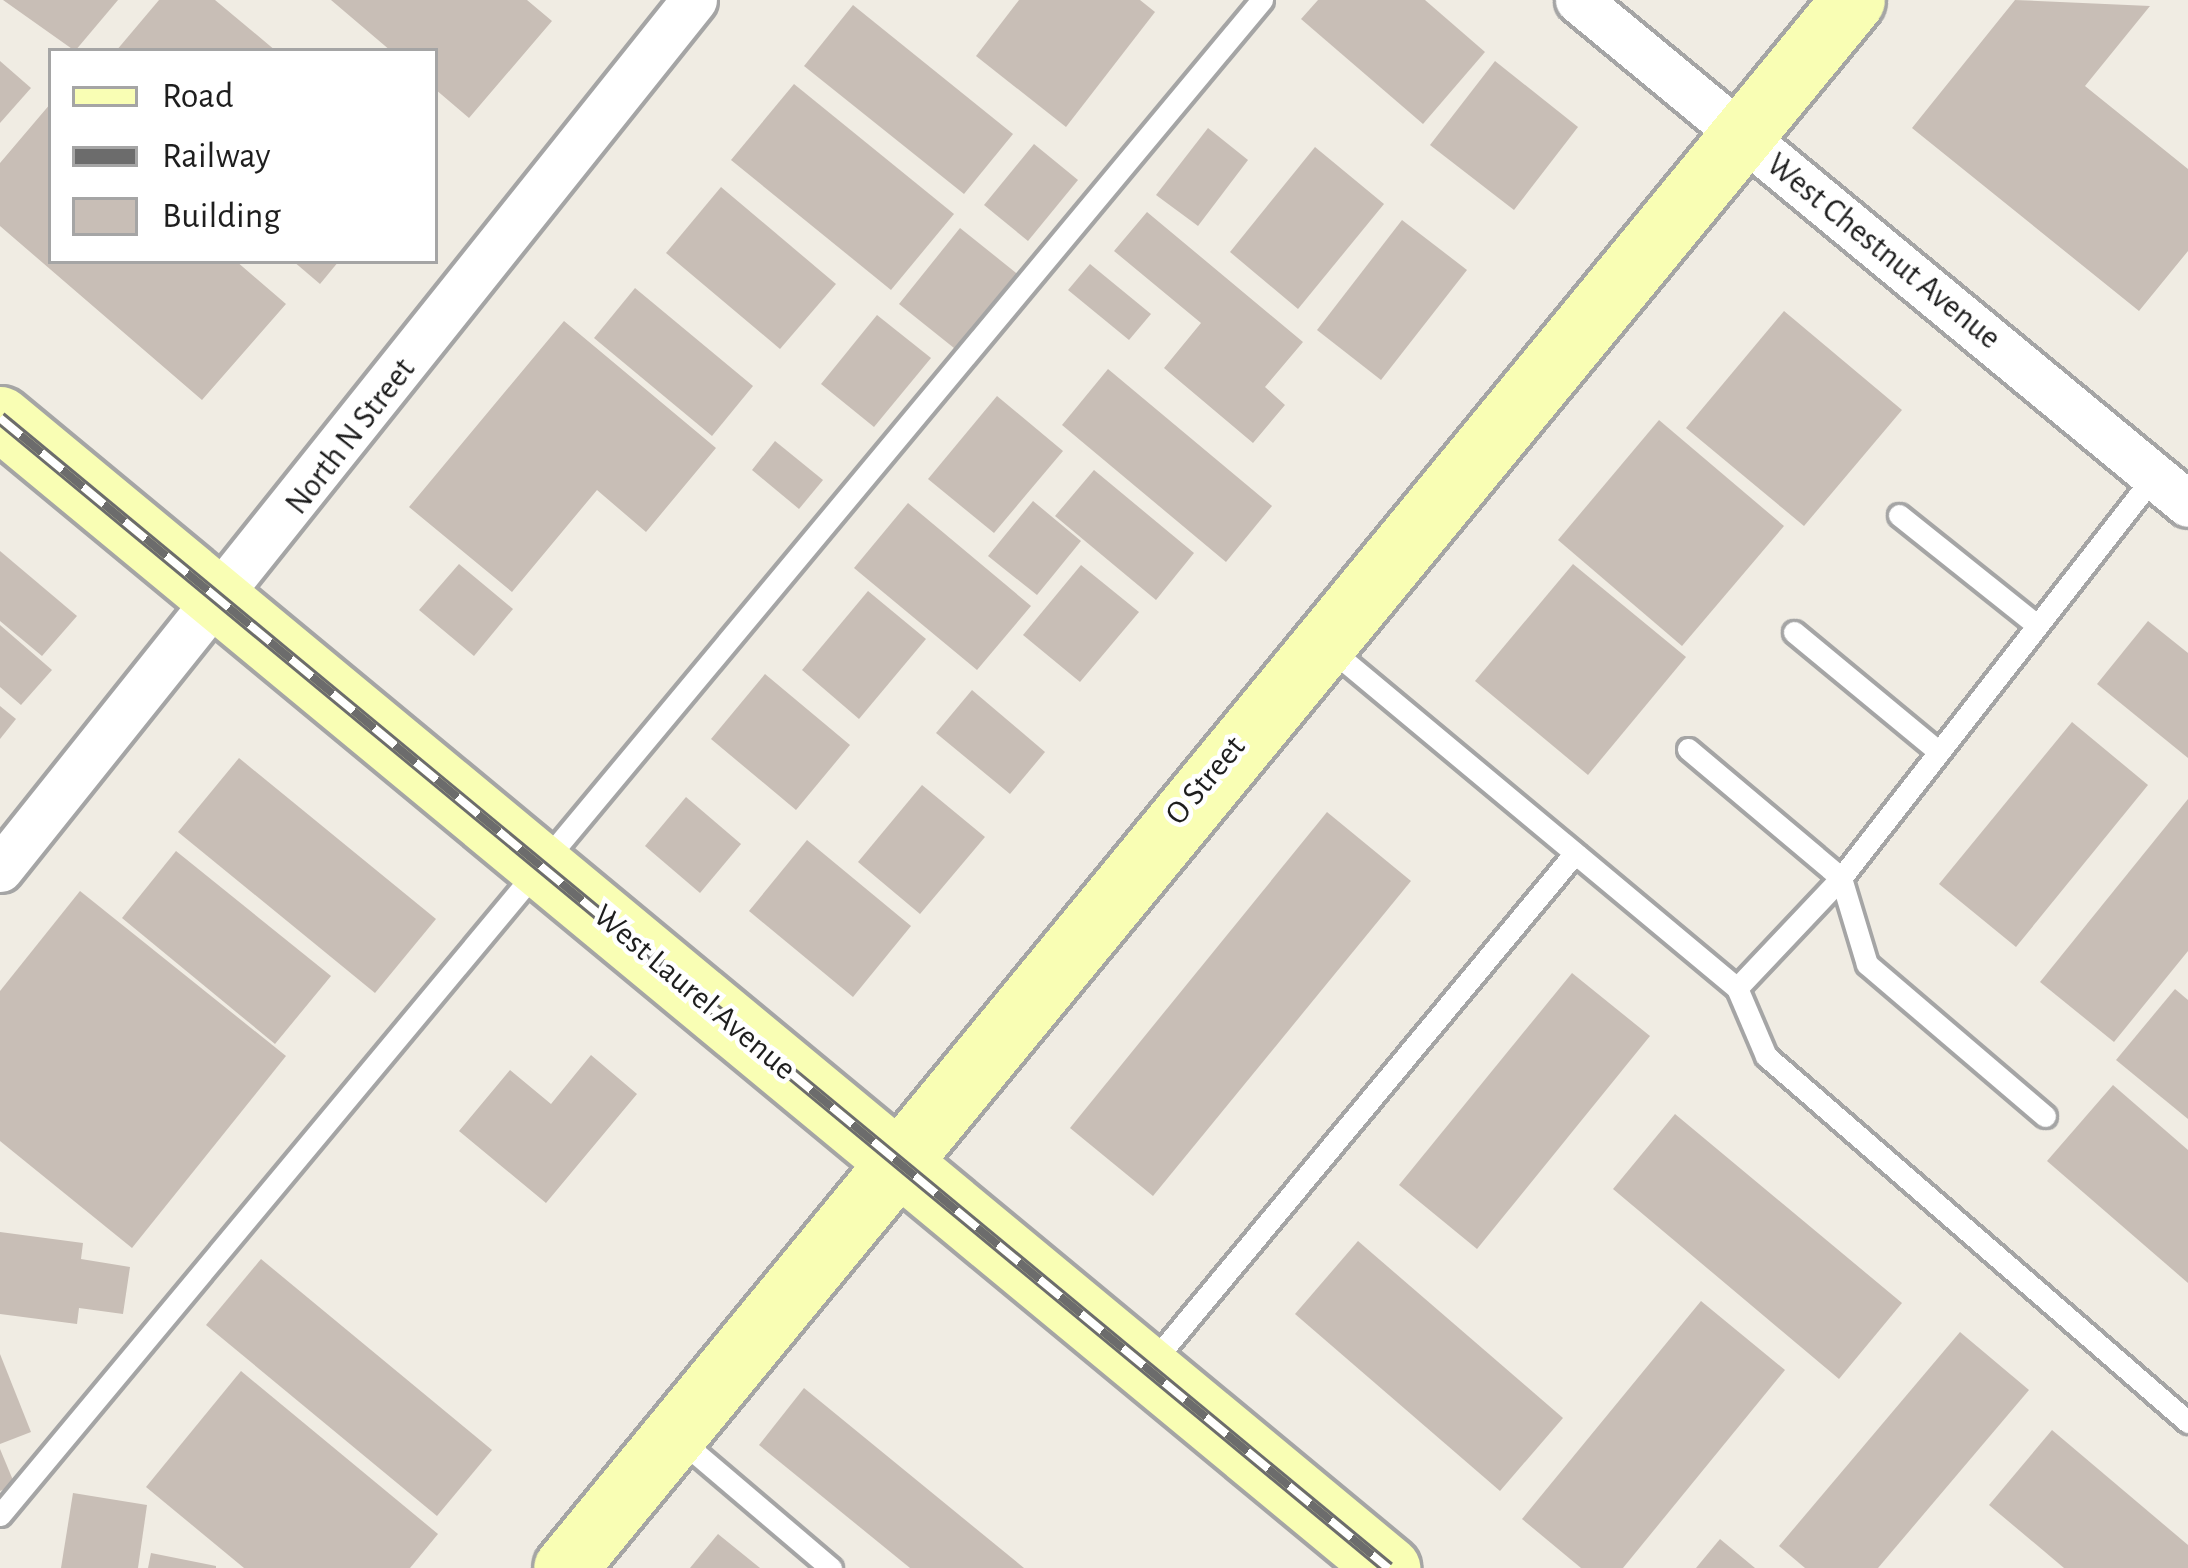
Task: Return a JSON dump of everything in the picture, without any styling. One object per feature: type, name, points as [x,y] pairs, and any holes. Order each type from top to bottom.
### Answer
[{"type":"street","name":"North N Street","points":[[0,868],[221,603],[694,0]]},
{"type":"street","name":"West Chestnut Avenue","points":[[1578,0],[2171,490]]},
{"type":"street","name":"O Street","points":[[565,1568],[893,1158],[1853,0]]},
{"type":"street","name":"West Laurel Avenue","points":[[2,423],[1388,1568]]},
{"type":"lane","points":[[0,1515],[1262,0]]},
{"type":"lane","points":[[1737,988],[1840,878],[2037,625],[2171,490]]},
{"type":"lane","points":[[1899,515],[2037,625]]},
{"type":"lane","points":[[1794,632],[1939,752]]},
{"type":"lane","points":[[1322,642],[1737,988],[1766,1056],[2188,1422]]},
{"type":"lane","points":[[1688,749],[1840,878],[1867,964],[2045,1115]]},
{"type":"lane","points":[[1147,1369],[1575,853]]},
{"type":"lane","points":[[673,1434],[831,1568]]},
{"type":"building","points":[[3,0],[118,0],[78,48],[71,48]]},
{"type":"building","points":[[159,0],[215,0],[272,48],[119,48]]},
{"type":"building","points":[[331,0],[527,0],[552,21],[469,118],[438,92],[438,48],[387,48]]},
{"type":"building","points":[[1019,0],[1140,0],[1155,12],[1066,127],[976,56]]},
{"type":"building","points":[[1318,0],[1425,0],[1485,52],[1423,124],[1301,19]]},
{"type":"building","points":[[2015,0],[2150,6],[2085,86],[2188,169],[2188,251],[2139,311],[1912,128]]},
{"type":"building","points":[[853,5],[1013,134],[964,194],[804,66]]},
{"type":"building","points":[[0,61],[31,88],[0,123]]},
{"type":"building","points":[[1495,61],[1578,127],[1514,210],[1430,145]]},
{"type":"building","points":[[794,84],[954,214],[891,290],[731,160]]},
{"type":"building","points":[[48,107],[48,264],[239,264],[286,304],[202,400],[0,226],[0,163]]},
{"type":"building","points":[[1208,128],[1248,160],[1198,226],[1156,195]]},
{"type":"building","points":[[1034,144],[1078,180],[1028,241],[984,205]]},
{"type":"building","points":[[1315,147],[1384,204],[1298,309],[1230,252]]},
{"type":"building","points":[[721,187],[836,284],[780,349],[666,253]]},
{"type":"building","points":[[1147,212],[1303,342],[1265,387],[1285,405],[1253,443],[1164,368],[1201,323],[1114,251]]},
{"type":"building","points":[[1402,220],[1467,270],[1381,380],[1317,330]]},
{"type":"building","points":[[960,228],[1020,276],[959,352],[899,304]]},
{"type":"building","points":[[297,264],[337,264],[320,284]]},
{"type":"building","points":[[1090,264],[1151,314],[1129,340],[1068,290]]},
{"type":"building","points":[[635,288],[753,386],[712,436],[594,338]]},
{"type":"building","points":[[1784,311],[1902,410],[1804,526],[1686,428]]},
{"type":"building","points":[[877,315],[931,358],[874,427],[821,384]]},
{"type":"building","points":[[564,321],[716,448],[646,532],[597,490],[512,592],[409,507]]},
{"type":"building","points":[[1108,369],[1272,506],[1226,562],[1062,425]]},
{"type":"building","points":[[997,396],[1063,451],[994,533],[928,479]]},
{"type":"building","points":[[1659,420],[1784,526],[1682,646],[1558,540]]},
{"type":"building","points":[[775,441],[823,480],[799,509],[752,470]]},
{"type":"building","points":[[1094,470],[1194,553],[1156,600],[1055,516]]},
{"type":"building","points":[[1033,501],[1081,541],[1037,595],[988,556]]},
{"type":"building","points":[[908,503],[1031,606],[977,670],[854,568]]},
{"type":"building","points":[[0,551],[77,616],[42,656],[0,621]]},
{"type":"building","points":[[459,564],[513,609],[474,656],[419,610]]},
{"type":"building","points":[[1573,564],[1686,657],[1588,775],[1475,681]]},
{"type":"building","points":[[1081,565],[1139,612],[1080,682],[1023,635]]},
{"type":"building","points":[[868,591],[926,639],[859,719],[802,670]]},
{"type":"building","points":[[2148,621],[2188,653],[2188,758],[2097,684]]},
{"type":"building","points":[[0,625],[52,670],[21,705],[0,687]]},
{"type":"building","points":[[765,674],[850,745],[796,810],[711,739]]},
{"type":"building","points":[[972,690],[1045,752],[1010,794],[936,733]]},
{"type":"building","points":[[0,706],[16,719],[0,739]]},
{"type":"building","points":[[2072,722],[2148,785],[2016,947],[1939,884]]},
{"type":"building","points":[[239,758],[436,919],[375,993],[178,832]]},
{"type":"building","points":[[922,785],[985,837],[920,914],[858,862]]},
{"type":"building","points":[[686,797],[741,844],[700,893],[645,846]]},
{"type":"building","points":[[2188,799],[2188,951],[2114,1042],[2040,982]]},
{"type":"building","points":[[1327,812],[1411,881],[1153,1196],[1070,1128]]},
{"type":"building","points":[[807,840],[911,926],[853,997],[749,911]]},
{"type":"building","points":[[176,851],[331,976],[275,1044],[122,918]]},
{"type":"building","points":[[80,891],[286,1056],[132,1248],[0,1141],[0,991]]},
{"type":"building","points":[[1572,973],[1650,1036],[1477,1249],[1399,1185]]},
{"type":"building","points":[[2175,989],[2188,1000],[2188,1119],[2116,1060]]},
{"type":"building","points":[[591,1055],[637,1094],[546,1203],[459,1131],[510,1070],[551,1104]]},
{"type":"building","points":[[2113,1085],[2188,1150],[2188,1283],[2047,1161]]},
{"type":"building","points":[[1675,1114],[1902,1303],[1839,1379],[1613,1189]]},
{"type":"building","points":[[0,1232],[83,1243],[81,1259],[130,1267],[123,1314],[79,1308],[77,1324],[0,1314]]},
{"type":"building","points":[[1358,1241],[1563,1418],[1500,1491],[1295,1314]]},
{"type":"building","points":[[261,1259],[492,1450],[437,1516],[206,1325]]},
{"type":"building","points":[[1701,1301],[1785,1370],[1623,1568],[1581,1568],[1522,1519]]},
{"type":"building","points":[[1960,1332],[2029,1390],[1878,1568],[1805,1568],[1779,1546]]},
{"type":"building","points":[[0,1354],[31,1432],[0,1444]]},
{"type":"building","points":[[241,1371],[438,1534],[410,1568],[244,1568],[146,1487]]},
{"type":"building","points":[[804,1388],[1024,1568],[910,1568],[759,1445]]},
{"type":"building","points":[[2052,1430],[2188,1545],[2188,1568],[2064,1568],[1989,1505]]},
{"type":"building","points":[[0,1449],[15,1485],[0,1491]]},
{"type":"building","points":[[73,1493],[147,1505],[138,1568],[61,1568]]},
{"type":"building","points":[[718,1534],[760,1568],[690,1568]]},
{"type":"building","points":[[1720,1539],[1755,1568],[1696,1568]]},
{"type":"building","points":[[151,1553],[216,1566],[216,1568],[148,1568]]},
{"type":"railway","points":[[0,418],[1388,1568]]}]
